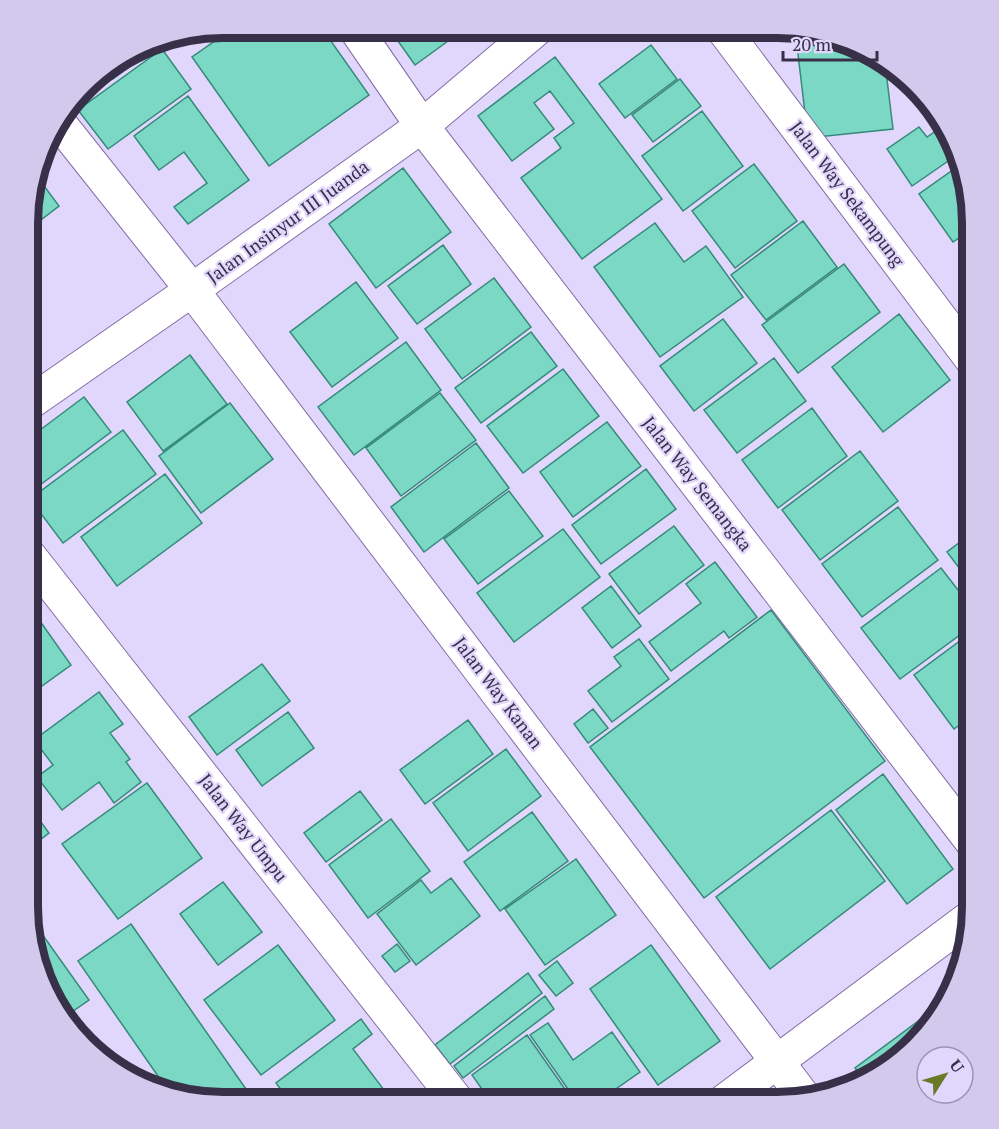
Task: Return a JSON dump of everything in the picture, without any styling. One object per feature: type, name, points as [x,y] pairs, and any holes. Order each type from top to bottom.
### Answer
[{"type":"street","name":"Jalan Way Semangka","points":[[362,38],[422,126],[961,828]]},
{"type":"street","name":"Jalan Insinyur III Juanda","points":[[38,397],[422,126],[526,38]]},
{"type":"street","name":"Jalan Way Sekampung","points":[[730,38],[961,345]]},
{"type":"street","name":"Jalan Way Kanan","points":[[63,128],[192,290],[799,1090]]},
{"type":"street","name":"Jalan Way Umpu","points":[[38,567],[449,1091]]},
{"type":"street","points":[[737,1091],[961,925]]},
{"type":"building","points":[[219,38],[329,38],[369,95],[269,166],[192,57]]},
{"type":"building","points":[[396,38],[452,38],[415,65]]},
{"type":"building","points":[[796,39],[836,47],[869,62],[886,74],[893,129],[808,138]]},
{"type":"building","points":[[651,45],[677,79],[625,118],[599,84]]},
{"type":"building","points":[[162,49],[191,89],[108,149],[78,110]]},
{"type":"building","points":[[144,56],[144,56],[113,79],[111,75]]},
{"type":"building","points":[[555,57],[662,199],[582,259],[521,178],[561,148],[554,138],[574,123],[550,91],[534,103],[554,129],[512,161],[478,116]]},
{"type":"building","points":[[680,79],[701,106],[653,142],[632,115]]},
{"type":"building","points":[[188,96],[249,180],[188,224],[174,207],[207,183],[184,152],[159,170],[134,136]]},
{"type":"building","points":[[702,111],[743,166],[683,211],[642,156]]},
{"type":"building","points":[[919,127],[927,137],[936,131],[950,159],[912,186],[887,149]]},
{"type":"building","points":[[754,164],[797,221],[735,268],[692,211]]},
{"type":"building","points":[[403,168],[451,232],[376,288],[329,224]]},
{"type":"building","points":[[954,169],[961,210],[961,237],[953,242],[919,194]]},
{"type":"building","points":[[42,183],[59,206],[38,222]]},
{"type":"building","points":[[803,221],[837,267],[766,320],[731,275]]},
{"type":"building","points":[[655,223],[684,262],[706,246],[743,297],[660,357],[594,267]]},
{"type":"building","points":[[443,245],[471,284],[417,324],[388,286]]},
{"type":"building","points":[[844,264],[880,312],[798,373],[762,325]]},
{"type":"building","points":[[494,278],[531,327],[462,379],[425,329]]},
{"type":"building","points":[[356,282],[398,338],[332,387],[290,332]]},
{"type":"building","points":[[899,314],[950,380],[883,432],[832,367]]},
{"type":"building","points":[[723,319],[757,363],[694,411],[660,366]]},
{"type":"building","points":[[531,332],[557,366],[481,423],[455,388]]},
{"type":"building","points":[[406,342],[441,390],[354,455],[318,407]]},
{"type":"building","points":[[190,355],[227,404],[163,451],[127,402]]},
{"type":"building","points":[[774,358],[806,401],[737,453],[704,410]]},
{"type":"building","points":[[563,369],[599,416],[523,473],[487,426]]},
{"type":"building","points":[[440,393],[476,440],[401,496],[366,448]]},
{"type":"building","points":[[84,397],[111,432],[40,485],[38,482],[38,432]]},
{"type":"building","points":[[230,403],[273,459],[201,513],[159,456]]},
{"type":"building","points":[[812,408],[847,456],[778,508],[742,460]]},
{"type":"building","points":[[607,422],[641,466],[573,517],[540,472]]},
{"type":"building","points":[[123,430],[156,474],[63,543],[38,510],[38,493]]},
{"type":"building","points":[[476,443],[509,488],[424,552],[391,507]]},
{"type":"building","points":[[860,451],[898,501],[820,560],[782,510]]},
{"type":"building","points":[[646,469],[676,509],[601,564],[572,525]]},
{"type":"building","points":[[165,474],[202,523],[117,586],[81,537]]},
{"type":"building","points":[[509,491],[543,536],[478,584],[444,539]]},
{"type":"building","points":[[898,507],[938,560],[862,617],[822,564]]},
{"type":"building","points":[[674,526],[704,565],[639,614],[609,574]]},
{"type":"building","points":[[563,529],[600,577],[514,642],[477,593]]},
{"type":"building","points":[[961,541],[961,570],[947,552]]},
{"type":"building","points":[[715,562],[757,617],[729,638],[724,631],[671,671],[649,642],[701,603],[686,584]]},
{"type":"building","points":[[941,568],[961,594],[961,634],[900,679],[861,628]]},
{"type":"building","points":[[611,586],[641,626],[612,648],[582,608]]},
{"type":"building","points":[[771,610],[885,761],[704,898],[590,747]]},
{"type":"building","points":[[38,618],[71,665],[38,689]]},
{"type":"building","points":[[639,639],[669,679],[612,722],[588,691],[621,666],[614,657]]},
{"type":"building","points":[[961,640],[961,724],[954,729],[914,675]]},
{"type":"building","points":[[262,664],[290,701],[217,755],[189,717]]},
{"type":"building","points":[[99,692],[123,724],[110,733],[130,759],[126,762],[141,782],[114,803],[99,782],[62,810],[38,778],[53,765],[38,745],[38,737]]},
{"type":"building","points":[[593,709],[608,728],[588,743],[574,724]]},
{"type":"building","points":[[288,712],[314,748],[262,786],[236,750]]},
{"type":"building","points":[[468,720],[493,754],[425,804],[400,770]]},
{"type":"building","points":[[506,749],[541,796],[468,851],[433,803]]},
{"type":"building","points":[[883,774],[953,869],[907,904],[836,810]]},
{"type":"building","points":[[147,783],[202,858],[118,919],[62,844]]},
{"type":"building","points":[[360,791],[382,820],[326,862],[304,833]]},
{"type":"building","points":[[831,810],[885,881],[770,969],[716,897]]},
{"type":"building","points":[[532,812],[568,861],[500,911],[464,862]]},
{"type":"building","points":[[38,818],[49,833],[38,841]]},
{"type":"building","points":[[391,819],[430,871],[368,918],[329,865]]},
{"type":"building","points":[[576,859],[616,915],[545,965],[505,909]]},
{"type":"building","points":[[451,878],[480,916],[416,965],[377,914],[421,880],[431,893]]},
{"type":"building","points":[[223,882],[262,932],[218,965],[180,914]]},
{"type":"building","points":[[131,924],[247,1091],[210,1091],[186,1088],[161,1080],[78,961]]},
{"type":"building","points":[[39,930],[89,1000],[71,1012],[47,966]]},
{"type":"building","points":[[397,944],[410,961],[395,972],[382,956]]},
{"type":"building","points":[[278,945],[335,1020],[261,1075],[204,1000]]},
{"type":"building","points":[[651,945],[720,1041],[658,1085],[590,989]]},
{"type":"building","points":[[557,961],[573,983],[556,996],[539,975]]},
{"type":"building","points":[[528,973],[542,993],[450,1064],[435,1045]]},
{"type":"building","points":[[545,996],[554,1009],[463,1078],[454,1066]]},
{"type":"building","points":[[925,1016],[899,1046],[858,1072],[855,1068]]},
{"type":"building","points":[[361,1019],[372,1034],[353,1049],[385,1091],[282,1091],[276,1083]]},
{"type":"building","points":[[548,1023],[573,1060],[612,1032],[640,1072],[613,1091],[569,1091],[530,1035]]},
{"type":"building","points":[[527,1035],[566,1091],[483,1091],[472,1075]]}]
